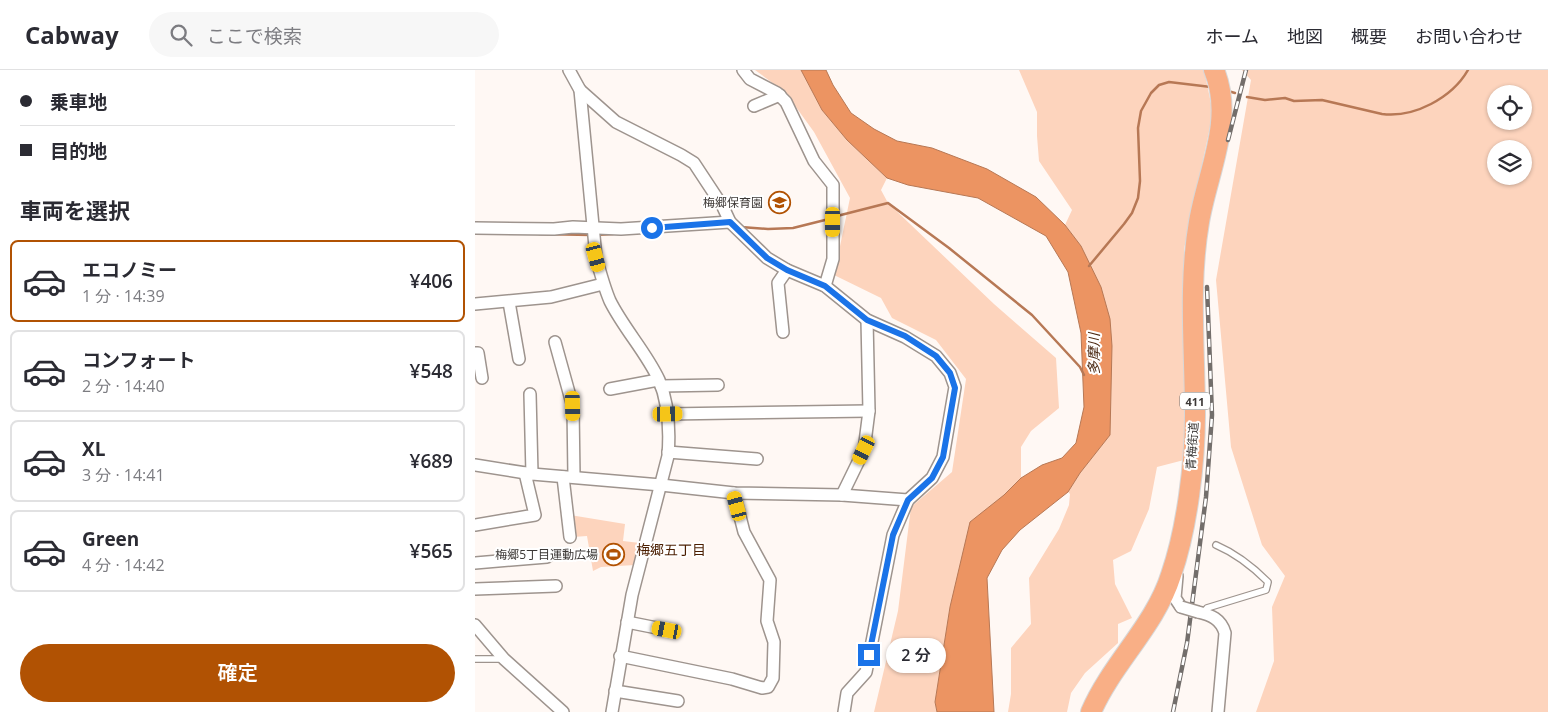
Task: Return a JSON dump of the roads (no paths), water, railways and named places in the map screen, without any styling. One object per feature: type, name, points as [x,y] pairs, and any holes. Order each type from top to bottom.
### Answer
[{"type":"highway","name":"青梅街道","points":[[1091,712],[1097,698],[1147,624],[1161,599],[1171,577],[1184,524],[1195,417],[1193,297],[1195,249],[1199,220],[1213,169],[1222,104],[1214,70]]},
{"type":"street","points":[[569,70],[580,90],[616,122],[693,163],[723,208],[730,222],[767,258],[787,270],[825,286],[867,320],[905,336],[936,356],[950,373],[955,388],[943,457],[932,478],[908,500],[893,535],[866,672],[847,693],[844,712]]},
{"type":"street","points":[[743,70],[750,79],[780,96],[786,102],[814,161],[833,186],[833,259],[825,286]]},
{"type":"street","points":[[580,90],[596,257],[603,284],[610,301],[660,383],[668,414],[669,433],[668,452],[661,485],[632,595],[611,712]]},
{"type":"street","points":[[754,106],[780,96]]},
{"type":"street","points":[[475,228],[554,229],[593,227],[630,229],[730,222]]},
{"type":"street","points":[[783,332],[779,284],[787,270]]},
{"type":"street","points":[[475,304],[551,297],[603,284]]},
{"type":"street","points":[[509,302],[519,359]]},
{"type":"street","points":[[842,495],[864,450],[869,411],[867,320]]},
{"type":"street","points":[[555,342],[573,406],[569,477],[570,537]]},
{"type":"street","points":[[475,353],[478,352],[482,378]]},
{"type":"street","points":[[610,389],[660,383],[718,385]]},
{"type":"street","points":[[475,525],[535,515],[529,473],[530,394]]},
{"type":"street","points":[[668,414],[869,411]]},
{"type":"street","points":[[668,452],[757,459]]},
{"type":"street","points":[[475,465],[529,473],[734,493],[842,495],[908,500]]},
{"type":"street","points":[[620,656],[768,688],[773,678],[774,642],[767,621],[770,580],[744,532],[734,493]]},
{"type":"street","points":[[1177,556],[1175,598],[1181,607],[1210,615],[1223,627],[1225,633],[1218,712]]},
{"type":"street","points":[[475,563],[547,557]]},
{"type":"street","points":[[475,589],[556,586]]},
{"type":"street","points":[[627,622],[667,630]]},
{"type":"street","points":[[475,625],[504,659],[563,712]]},
{"type":"street","points":[[615,691],[677,701]]},
{"type":"lane","points":[[1200,613],[1207,608],[1266,590],[1269,582],[1234,553],[1216,545]]},
{"type":"lane","points":[[475,659],[504,659]]},
{"type":"water","name":"多摩川","points":[[801,70],[826,70],[851,113],[874,129],[897,141],[932,148],[987,169],[1036,197],[1065,225],[1081,246],[1101,287],[1110,319],[1112,346],[1110,435],[1080,473],[1068,492],[1020,530],[1002,550],[987,578],[994,712],[937,712],[935,702],[950,607],[970,522],[1004,495],[1021,478],[1042,465],[1062,458],[1076,443],[1084,407],[1081,333],[1068,272],[1046,236],[978,198],[908,185],[887,178],[847,140],[822,110]]},
{"type":"waterway","points":[[1247,97],[1265,100],[1285,98],[1294,101],[1322,100],[1382,114],[1407,113],[1431,104],[1442,97],[1461,80],[1468,70]]},
{"type":"waterway","points":[[1089,266],[1132,213],[1138,198],[1140,181],[1138,128],[1141,111],[1151,93],[1159,85],[1169,82],[1211,87]]},
{"type":"waterway","points":[[1228,91],[1235,93]]},
{"type":"waterway","name":"多摩川","points":[[837,216],[888,203],[949,248],[1032,315],[1080,367],[1084,375]]},
{"type":"waterway","points":[[741,227],[793,228],[829,219]]},
{"type":"waterway","points":[[539,234],[591,235]]},
{"type":"waterway","points":[[596,235],[613,234]]},
{"type":"railway","points":[[1228,140],[1246,70]]},
{"type":"railway","points":[[1173,712],[1187,643],[1206,497],[1212,415],[1207,287]]},
{"type":"place","name":"梅郷保育園","points":[[779,202]]},
{"type":"place","name":"梅郷5丁目運動広場","points":[[614,554]]},
{"type":"district","name":"梅郷五丁目","points":[[671,549]]}]
